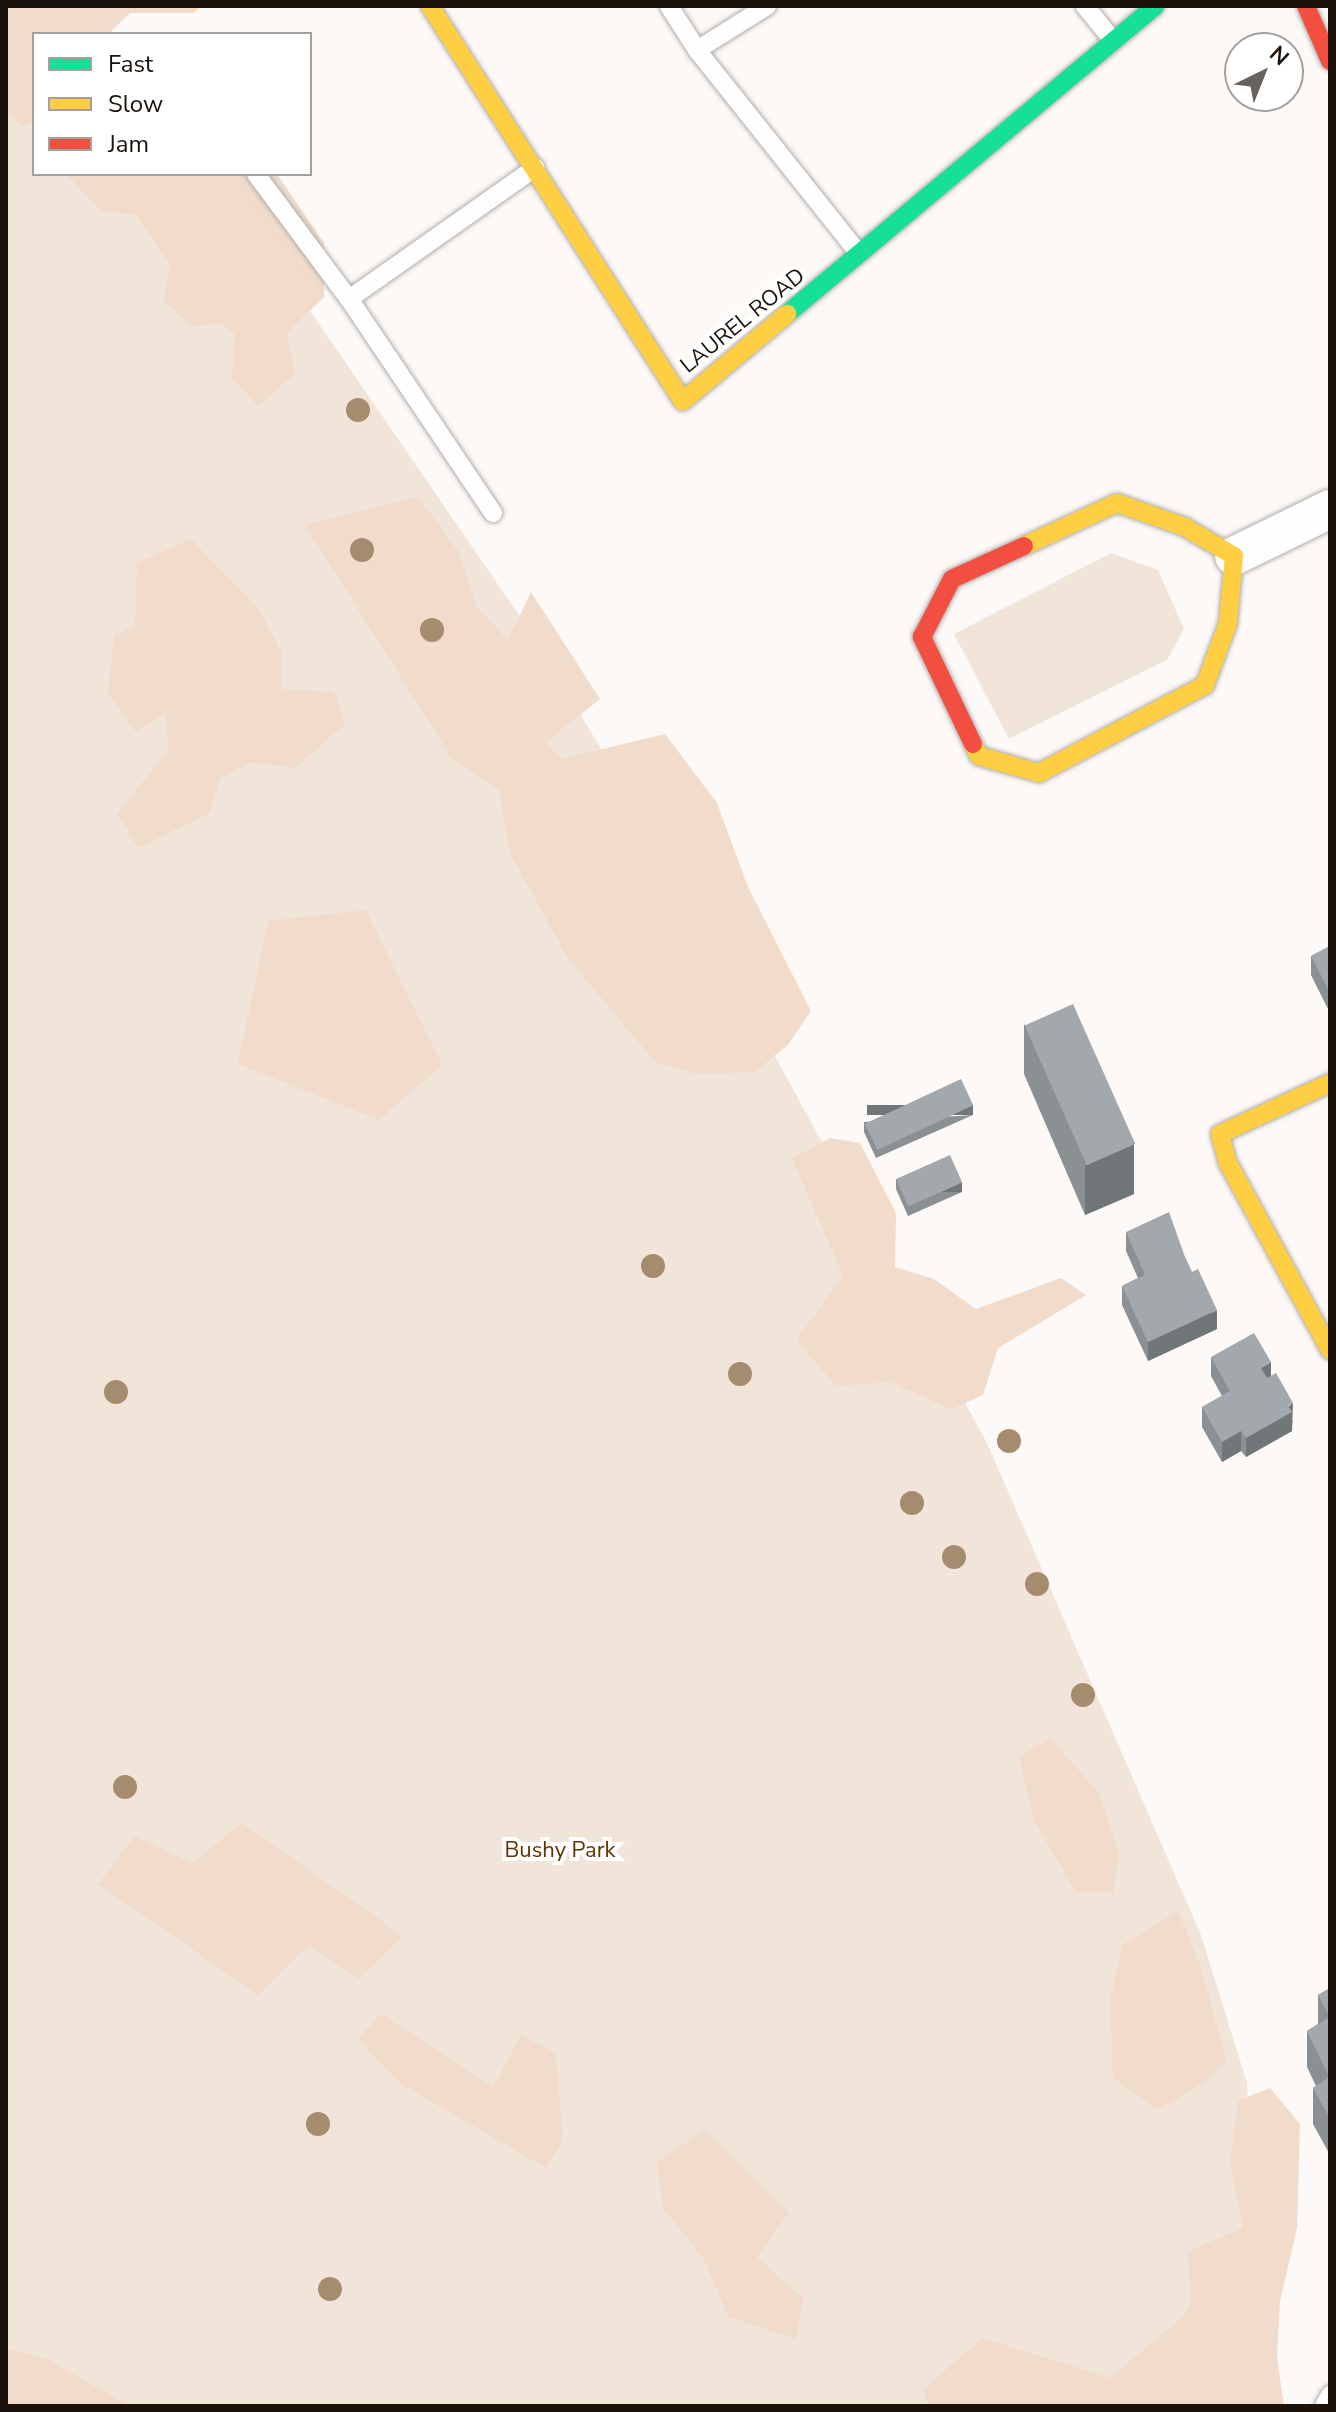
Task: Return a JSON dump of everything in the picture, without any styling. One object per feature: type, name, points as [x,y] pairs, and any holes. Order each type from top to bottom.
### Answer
[{"type":"street","name":"LAUREL ROAD","points":[[430,6],[537,167],[683,401],[860,256],[1111,38],[1155,6]]},
{"type":"street","points":[[1306,6],[1330,61]]},
{"type":"street","points":[[1117,503],[1185,527],[1234,556],[1228,623],[1205,685],[1039,773],[979,756],[922,637],[952,579],[1117,503]]},
{"type":"street","points":[[1234,556],[1330,509]]},
{"type":"street","points":[[1330,1083],[1220,1134],[1228,1163],[1330,1350]]},
{"type":"lane","points":[[669,6],[697,50],[860,256]]},
{"type":"lane","points":[[697,50],[767,6]]},
{"type":"lane","points":[[1085,6],[1111,38]]},
{"type":"lane","points":[[349,299],[537,167]]},
{"type":"lane","points":[[257,176],[349,299],[493,513]]},
{"type":"lane","points":[[1324,2406],[1330,2395]]},
{"type":"green space","name":"Bushy Park","points":[[6,6],[93,6],[112,32],[32,32],[32,176],[217,176],[532,634],[659,845],[987,1443],[1201,1935],[1247,2083],[1259,2406],[6,2406]]},
{"type":"green space","points":[[1111,553],[1158,570],[1184,629],[1167,660],[1009,739],[954,634]]},
{"type":"shaded area","points":[[6,6],[201,6],[194,13],[130,13],[110,32],[32,32],[32,122],[22,126],[6,111]]},
{"type":"shaded area","points":[[68,176],[278,176],[324,243],[324,297],[287,333],[295,374],[258,406],[232,378],[235,335],[220,324],[191,326],[163,300],[171,265],[136,215],[100,210]]},
{"type":"shaded area","points":[[418,497],[459,552],[476,606],[508,640],[531,592],[600,699],[546,742],[561,759],[665,734],[717,803],[748,887],[811,1011],[788,1045],[754,1072],[696,1074],[656,1063],[567,957],[510,853],[499,789],[453,760],[305,525]]},
{"type":"shaded area","points":[[191,539],[260,611],[282,653],[282,689],[334,692],[345,724],[295,768],[252,762],[220,778],[210,813],[138,848],[117,814],[169,749],[165,713],[136,732],[108,692],[114,635],[135,626],[137,563]]},
{"type":"shaded area","points":[[366,910],[442,1065],[379,1120],[238,1064],[268,921]]},
{"type":"shaded area","points":[[830,1138],[860,1143],[896,1213],[895,1267],[934,1279],[976,1309],[1061,1278],[1086,1295],[998,1348],[983,1395],[951,1409],[890,1382],[836,1386],[796,1340],[843,1276],[792,1158]]},
{"type":"shaded area","points":[[1050,1738],[1100,1794],[1119,1853],[1113,1893],[1076,1892],[1035,1823],[1019,1757]]},
{"type":"shaded area","points":[[242,1823],[403,1936],[358,1979],[309,1945],[258,1995],[98,1884],[135,1836],[192,1863]]},
{"type":"shaded area","points":[[1178,1911],[1201,1967],[1226,2060],[1207,2081],[1157,2110],[1113,2077],[1110,2001],[1122,1945]]},
{"type":"shaded area","points":[[381,2014],[493,2087],[521,2035],[556,2053],[563,2139],[546,2168],[401,2084],[358,2039]]},
{"type":"shaded area","points":[[1270,2088],[1300,2124],[1297,2228],[1280,2302],[1277,2358],[1284,2406],[928,2406],[923,2389],[983,2338],[1110,2378],[1181,2318],[1191,2304],[1188,2251],[1243,2228],[1230,2165],[1238,2101]]},
{"type":"shaded area","points":[[705,2130],[789,2213],[757,2257],[804,2299],[796,2339],[728,2316],[703,2258],[663,2208],[657,2162]]},
{"type":"shaded area","points":[[6,2348],[49,2360],[130,2406],[6,2406]]},
{"type":"building","points":[[1330,946],[1330,993],[1311,956]]},
{"type":"building","points":[[1073,1004],[1135,1144],[1087,1165],[1025,1026]]},
{"type":"building","points":[[961,1079],[973,1105],[877,1150],[865,1124]]},
{"type":"building","points":[[950,1155],[962,1182],[908,1206],[896,1179]]},
{"type":"building","points":[[1169,1212],[1192,1272],[1198,1269],[1217,1310],[1148,1342],[1122,1286],[1145,1275],[1126,1232]]},
{"type":"building","points":[[1254,1333],[1271,1362],[1261,1368],[1267,1378],[1276,1373],[1293,1403],[1288,1406],[1292,1412],[1246,1438],[1241,1431],[1222,1442],[1202,1407],[1230,1391],[1211,1357]]},
{"type":"building","points":[[1330,1988],[1330,2017],[1318,1995]]},
{"type":"building","points":[[1330,2017],[1330,2119],[1313,2088],[1329,2077],[1307,2031]]},
{"type":"traffic: fast","points":[[787,314],[1155,6]]},
{"type":"traffic: slow","points":[[430,6],[683,401],[787,314]]},
{"type":"traffic: slow","points":[[973,744],[979,756],[1039,773],[1205,685],[1228,623],[1234,556],[1185,527],[1117,503]]},
{"type":"traffic: slow","points":[[1024,546],[1117,503]]},
{"type":"traffic: slow","points":[[1330,1083],[1220,1134],[1228,1163],[1330,1350]]},
{"type":"traffic: jam","points":[[1306,6],[1330,61]]},
{"type":"traffic: jam","points":[[973,744],[922,637],[952,579],[1024,546]]}]
